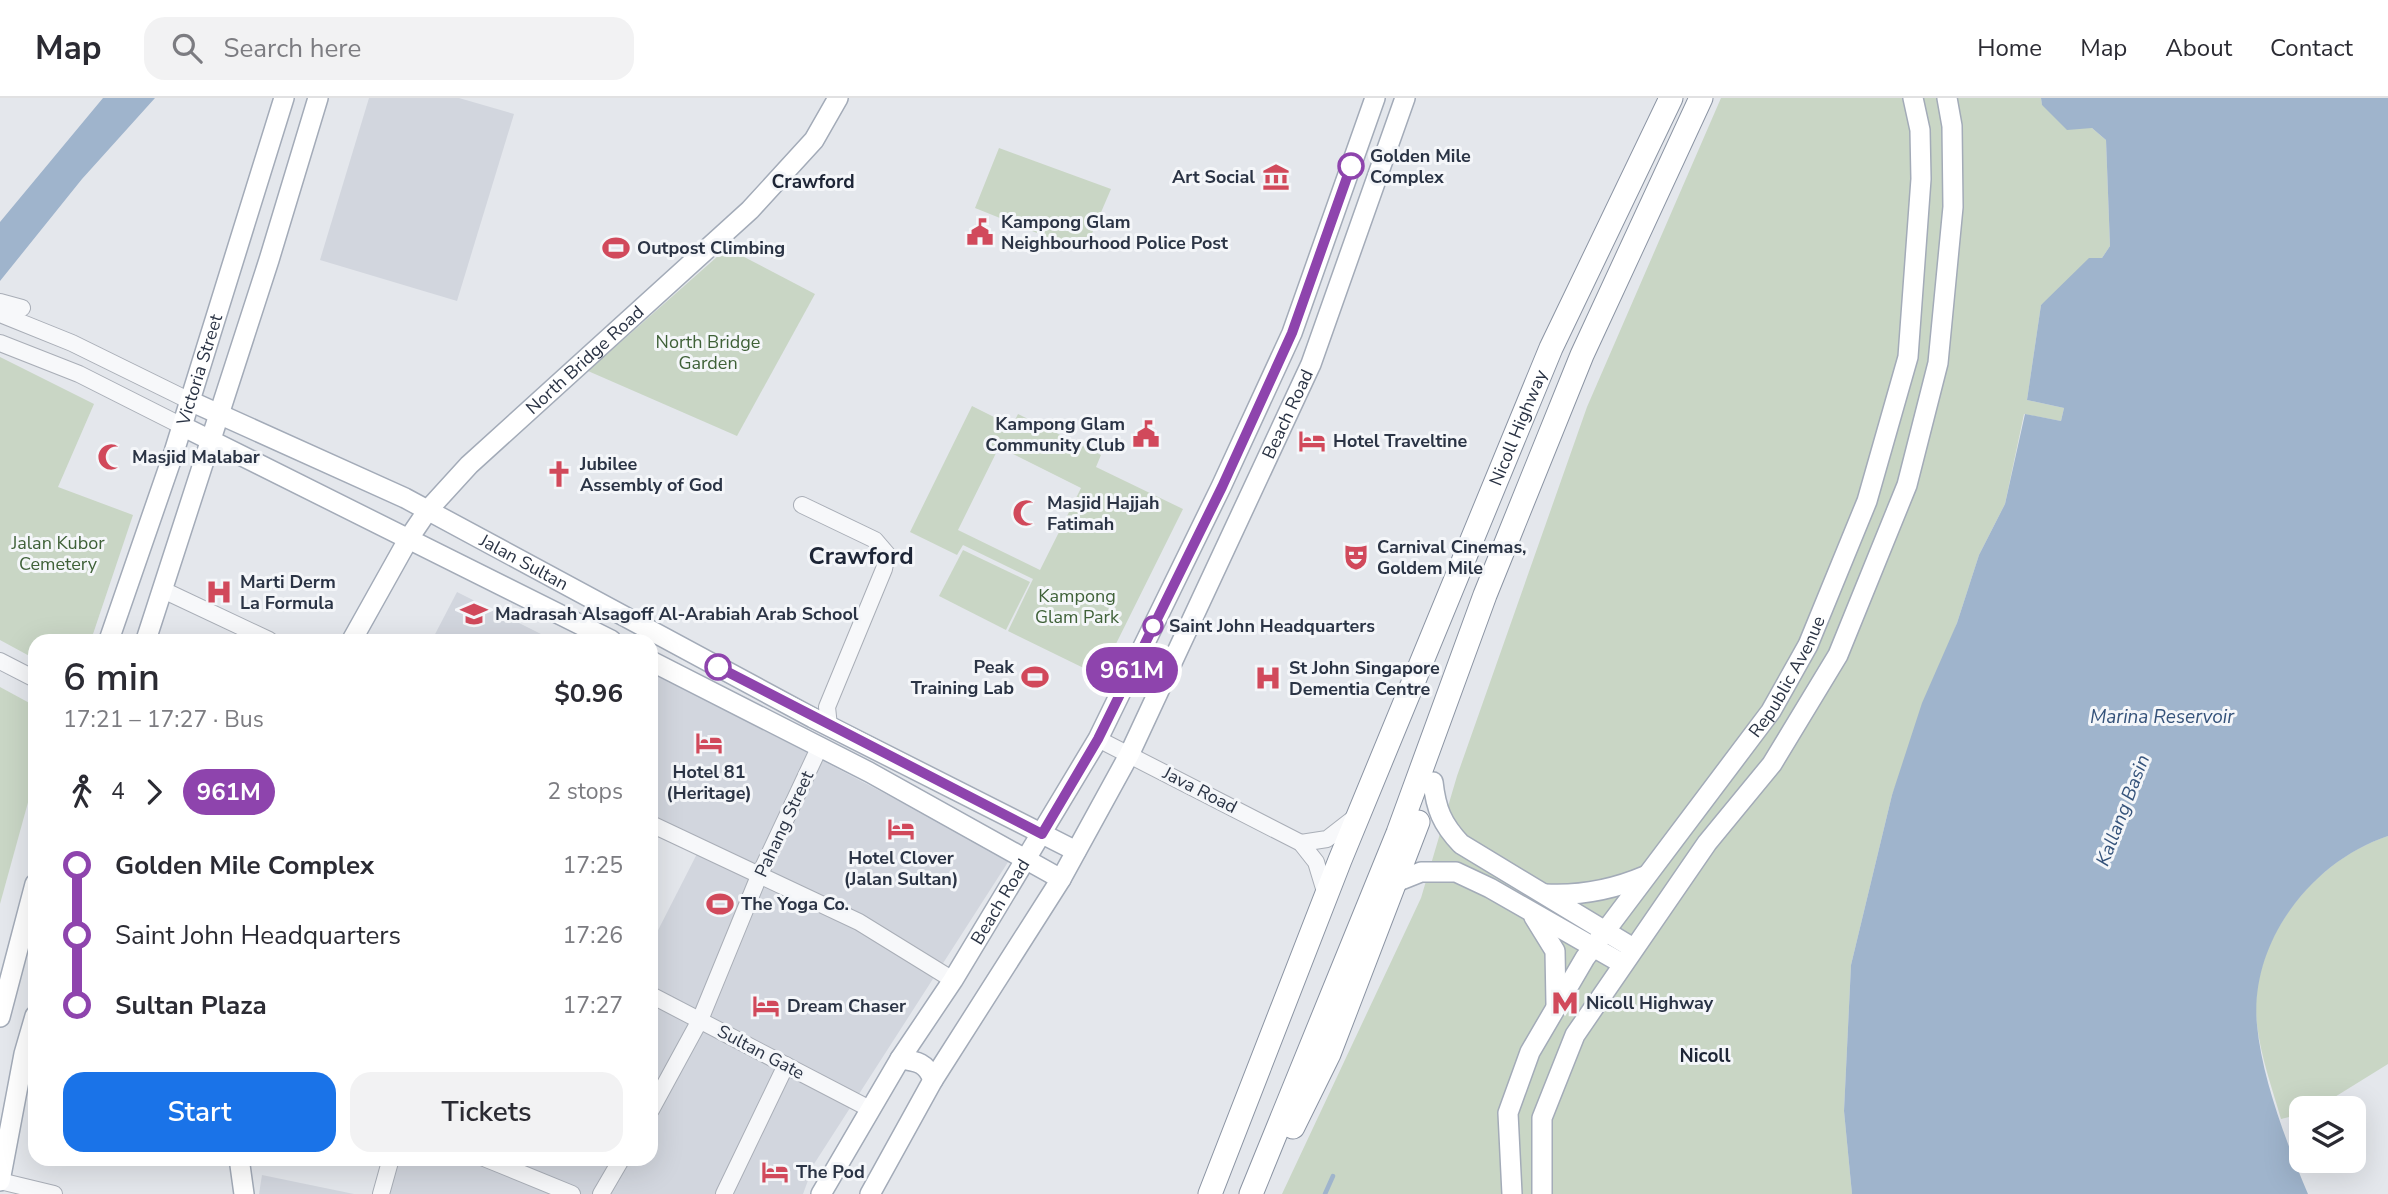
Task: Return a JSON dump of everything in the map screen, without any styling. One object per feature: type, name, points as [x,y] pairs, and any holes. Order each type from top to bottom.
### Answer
[{"type":"highway","name":"Nicoll Highway","points":[[1210,1194],[1326,895],[1551,348],[1671,98]]},
{"type":"highway","name":"Nicoll Highway","points":[[1254,1194],[1398,833],[1485,595],[1582,355],[1701,98]]},
{"type":"highway","points":[[1254,1194],[1329,1054],[1396,882],[1433,782],[1485,595]]},
{"type":"main road","name":"Victoria Street","points":[[111,634],[182,426],[284,98]]},
{"type":"main road","name":"Victoria Street","points":[[148,634],[270,260],[317,98]]},
{"type":"main road","name":"North Bridge Road","points":[[355,634],[409,538],[428,510],[469,465],[750,210],[814,140],[838,98]]},
{"type":"main road","name":"Beach Road","points":[[821,1194],[900,1059],[953,980],[1098,739],[1222,487],[1292,333],[1375,98]]},
{"type":"main road","name":"Beach Road","points":[[870,1194],[933,1080],[1061,879],[1152,708],[1311,364],[1405,98]]},
{"type":"main road","name":"Republic Avenue","points":[[1512,1194],[1508,1113],[1530,1052],[1556,1004],[1600,940],[1771,711],[1808,645],[1867,501],[1908,357],[1922,179],[1920,130],[1913,98]]},
{"type":"main road","name":"Republic Avenue","points":[[1542,1194],[1542,1118],[1575,1035],[1707,843],[1772,764],[1838,655],[1907,485],[1938,363],[1954,207],[1952,126],[1947,98]]},
{"type":"main road","name":"Jalan Sultan","points":[[190,401],[428,510],[658,634]]},
{"type":"main road","name":"Jalan Sultan","points":[[182,426],[599,634]]},
{"type":"main road","name":"Jalan Sultan","points":[[658,634],[821,722],[1076,851]]},
{"type":"main road","points":[[658,664],[811,741],[1061,879]]},
{"type":"main road","points":[[1121,691],[1134,709],[1152,708]]},
{"type":"main road","points":[[1433,782],[1436,807],[1444,826],[1461,845],[1534,901],[1628,956]]},
{"type":"main road","points":[[1396,882],[1421,872],[1456,872],[1534,901],[1590,894],[1622,886],[1648,874]]},
{"type":"main road","points":[[1534,901],[1555,951],[1556,1004]]},
{"type":"main road","points":[[1,1006],[28,909]]},
{"type":"main road","points":[[900,1059],[920,1062],[930,1071],[933,1080]]},
{"type":"main road","points":[[0,1181],[28,1064]]},
{"type":"main road","points":[[240,1166],[244,1194]]},
{"type":"street","points":[[0,302],[22,308]]},
{"type":"street","name":"Jalan Sultan","points":[[0,314],[72,343],[190,401]]},
{"type":"street","name":"Jalan Sultan","points":[[0,343],[79,374],[182,426]]},
{"type":"street","name":"Pahang Street","points":[[658,1095],[700,1020],[811,741],[821,722],[840,660],[846,657],[884,569],[887,554],[875,540],[802,505]]},
{"type":"street","points":[[163,590],[256,634]]},
{"type":"street","points":[[0,661],[28,675]]},
{"type":"street","name":"Java Road","points":[[1098,739],[1301,843]]},
{"type":"street","points":[[1326,895],[1316,862],[1301,843],[1327,839],[1351,823],[1361,810]]},
{"type":"street","points":[[658,827],[859,922],[953,980]]},
{"type":"street","name":"Sultan Gate","points":[[658,999],[870,1109]]},
{"type":"street","points":[[724,1194],[786,1065]]},
{"type":"street","points":[[383,1193],[389,1166]]},
{"type":"street","points":[[504,1166],[572,1194]]},
{"type":"street","points":[[601,1194],[617,1166]]},
{"type":"street","points":[[0,1181],[54,1194]]},
{"type":"shaded area","points":[[369,98],[459,98],[514,114],[457,301],[320,260]]},
{"type":"shaded area","name":"Madrasah Alsagoff Al-Arabiah Arab School","points":[[457,592],[541,634],[435,634]]},
{"type":"shaded area","points":[[658,675],[1010,859],[814,1164],[803,1194],[372,1194],[386,1166],[658,1166],[658,930],[704,840],[658,818]]},
{"type":"shaded area","points":[[262,1175],[354,1194],[259,1194]]},
{"type":"green space","points":[[1721,98],[2041,98],[2042,105],[2092,128],[2106,140],[2110,246],[2102,258],[2041,305],[2027,400],[2064,408],[2061,421],[2024,414],[2005,504],[1979,555],[1957,623],[1892,795],[1851,965],[1844,1111],[1852,1194],[1282,1194],[1421,898],[1457,776],[1587,407]]},
{"type":"green space","points":[[999,148],[1111,189],[1084,252],[975,208]]},
{"type":"green space","name":"North Bridge Garden","points":[[727,248],[815,294],[737,436],[588,371]]},
{"type":"green space","name":"Jalan Kubor Cemetery","points":[[0,357],[94,404],[58,487],[133,515],[93,634],[28,634],[28,655],[0,640]]},
{"type":"green space","name":"Kampong Glam Park","points":[[972,406],[1012,426],[1018,414],[1101,455],[1096,467],[1183,509],[1100,676],[1008,631],[1033,579],[963,545],[957,555],[910,532]],"holes":[[[999,447],[1081,488],[1040,570],[958,530]]]},
{"type":"green space","points":[[963,550],[1030,582],[1006,630],[939,596]]},
{"type":"green space","points":[[0,687],[28,702],[28,802],[0,904]]},
{"type":"green space","points":[[2388,836],[2388,1064],[2336,1096],[2289,1096],[2289,1117],[2281,1119],[2264,1061],[2257,1025],[2257,994],[2263,964],[2274,935],[2311,885],[2334,864],[2360,848]]},
{"type":"water","points":[[103,98],[155,98],[82,179],[0,281],[0,222]]},
{"type":"water","name":"Marina Reservoir","points":[[2041,98],[2388,98],[2388,836],[2360,848],[2334,864],[2311,885],[2291,909],[2275,935],[2263,964],[2257,994],[2260,1046],[2270,1089],[2289,1146],[2289,1173],[2300,1173],[2308,1194],[1852,1194],[1844,1111],[1851,965],[1892,795],[1922,703],[1957,623],[1979,555],[2005,504],[2025,414],[2061,421],[2064,408],[2027,400],[2041,305],[2089,258],[2102,258],[2110,246],[2106,140],[2092,128],[2067,130],[2042,105]]},
{"type":"waterway","points":[[1325,1194],[1333,1176]]},
{"type":"bus line","name":"961M","points":[[718,667],[1042,834],[1098,739],[1222,487],[1292,333],[1351,166]]},
{"type":"place","name":"Golden Mile Complex","points":[[1351,166]]},
{"type":"place","name":"Art Social","points":[[1276,177]]},
{"type":"place","name":"Kampong Glam Neighbourhood Police Post","points":[[980,232]]},
{"type":"place","name":"Outpost Climbing","points":[[616,248]]},
{"type":"place","name":"Kampong Glam Community Club","points":[[1146,434]]},
{"type":"place","name":"Hotel Traveltine","points":[[1312,441]]},
{"type":"place","name":"Masjid Malabar","points":[[111,457]]},
{"type":"place","name":"Jubilee Assembly of God","points":[[559,474]]},
{"type":"place","name":"Masjid Hajjah Fatimah","points":[[1026,513]]},
{"type":"place","name":"Carnival Cinemas, Goldem Mile","points":[[1356,557]]},
{"type":"place","name":"Marti Derm La Formula","points":[[219,592]]},
{"type":"place","name":"Madrasah Alsagoff Al-Arabiah Arab School","points":[[474,614]]},
{"type":"place","name":"Saint John Headquarters","points":[[1153,626]]},
{"type":"place","name":"Peak Training Lab","points":[[1035,677]]},
{"type":"place","name":"St John Singapore Dementia Centre","points":[[1268,678]]},
{"type":"place","name":"Hotel 81 (Heritage)","points":[[709,743]]},
{"type":"place","name":"Hotel Clover (Jalan Sultan)","points":[[901,829]]},
{"type":"place","name":"The Yoga Co.","points":[[720,904]]},
{"type":"place","name":"Nicoll Highway","points":[[1565,1003]]},
{"type":"place","name":"Dream Chaser","points":[[766,1006]]},
{"type":"place","name":"The Pod","points":[[775,1172]]},
{"type":"district","name":"Crawford","points":[[813,181]]},
{"type":"district","name":"Crawford","points":[[861,556]]},
{"type":"district","name":"Nicoll","points":[[1705,1055]]},
{"type":"water label","name":"Kallang Basin","points":[[2122,810]]}]
